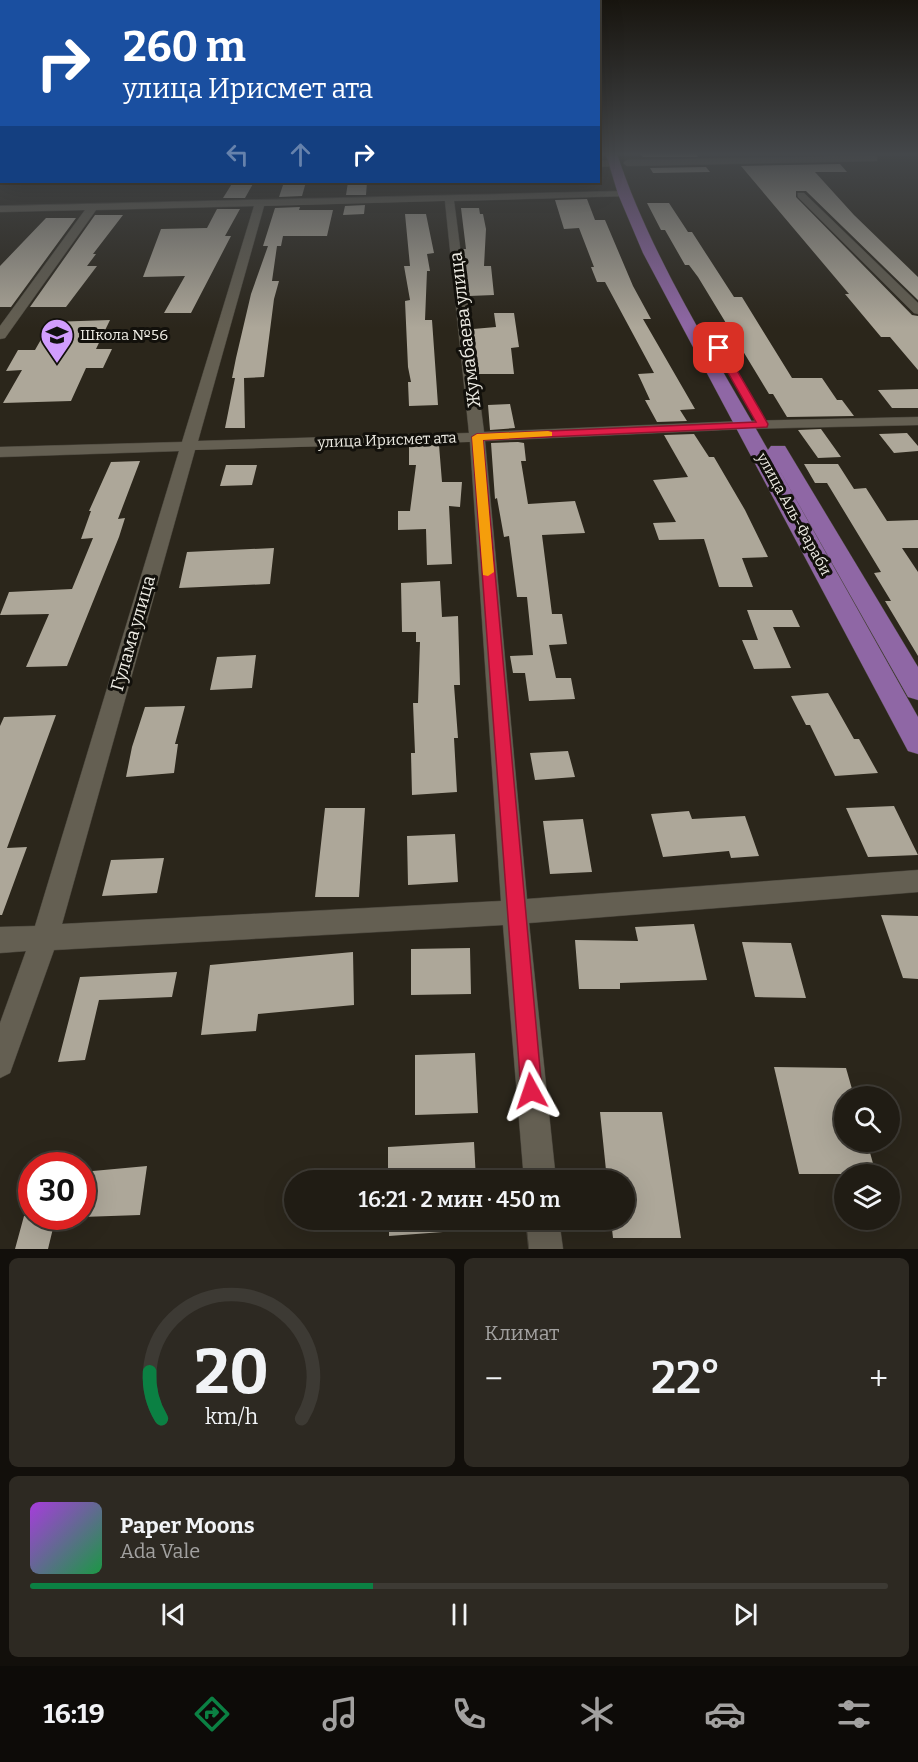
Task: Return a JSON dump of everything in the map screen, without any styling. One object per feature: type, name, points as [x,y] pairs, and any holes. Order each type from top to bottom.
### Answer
[{"type":"main road","name":"улица Аль-Фараби","points":[[632,212],[650,253],[918,690]]},
{"type":"main road","name":"улица Аль-Фараби","points":[[645,212],[918,743]]},
{"type":"street","points":[[0,335],[88,212]]},
{"type":"street","name":"Гулама улица","points":[[0,1063],[44,939],[258,212]]},
{"type":"street","name":"Жумабаева улица","points":[[451,212],[477,437],[515,912],[539,1170]]},
{"type":"street","points":[[819,212],[918,310]]},
{"type":"street","name":"улица Ирисмет ата","points":[[0,452],[477,437],[754,424],[918,422]]},
{"type":"street","points":[[0,940],[515,912],[918,881]]},
{"type":"street","points":[[544,1230],[546,1249]]},
{"type":"building","points":[[215,212],[238,212],[225,236],[231,236],[191,313],[164,313],[185,276],[143,277],[161,229],[207,228]]},
{"type":"building","points":[[274,212],[332,212],[327,236],[283,236],[281,246],[277,246],[272,281],[279,281],[274,299],[264,377],[244,378],[245,428],[225,428],[235,378],[232,378],[251,294],[268,246],[263,246]]},
{"type":"building","points":[[344,212],[364,212],[364,214],[343,215]]},
{"type":"building","points":[[462,212],[480,212],[483,214],[486,229],[484,266],[491,266],[494,295],[469,296],[463,249],[466,249]]},
{"type":"building","points":[[559,212],[592,212],[595,220],[605,220],[633,286],[651,319],[643,319],[695,409],[680,410],[687,421],[657,422],[645,400],[650,400],[638,374],[654,373],[605,282],[597,282],[591,267],[594,267],[579,228],[564,229]]},
{"type":"building","points":[[652,212],[675,212],[688,232],[692,232],[734,297],[742,297],[792,378],[822,378],[837,400],[842,400],[854,416],[787,417],[773,394],[769,394],[698,277],[689,265],[685,265],[665,230],[661,230]]},
{"type":"building","points":[[780,212],[811,212],[912,315],[918,316],[918,370],[890,337],[881,337],[845,294],[849,294]]},
{"type":"building","points":[[828,212],[852,212],[918,277],[918,300]]},
{"type":"building","points":[[405,214],[426,214],[434,253],[427,254],[430,271],[427,271],[425,320],[432,320],[438,405],[409,406],[408,382],[411,382],[408,367],[405,301],[410,300],[404,266],[410,266]]},
{"type":"building","points":[[95,215],[123,215],[93,254],[96,254],[87,266],[97,266],[66,307],[30,307]]},
{"type":"building","points":[[46,218],[76,218],[11,307],[0,307],[0,266]]},
{"type":"building","points":[[494,313],[514,313],[519,347],[511,348],[514,374],[479,374],[473,329],[496,327]]},
{"type":"building","name":"Школа №56","points":[[110,320],[96,349],[112,349],[103,368],[86,368],[71,401],[3,403],[22,370],[6,371],[18,350],[35,350],[51,322]]},
{"type":"building","points":[[918,389],[918,408],[892,408],[878,390]]},
{"type":"building","points":[[510,404],[515,428],[490,430],[488,405]]},
{"type":"building","points":[[821,429],[841,457],[818,458],[798,430]]},
{"type":"building","points":[[907,433],[918,446],[918,451],[894,453],[879,434]]},
{"type":"building","points":[[694,434],[709,457],[714,457],[745,510],[768,557],[742,558],[753,587],[719,587],[704,539],[659,540],[653,523],[676,522],[653,480],[688,477],[664,435]]},
{"type":"building","points":[[491,443],[524,443],[526,461],[521,461],[528,504],[575,501],[585,533],[542,535],[552,614],[562,614],[567,644],[549,645],[556,678],[571,678],[575,699],[529,701],[525,673],[513,673],[510,656],[533,655],[527,597],[517,597],[509,536],[504,537],[497,498],[495,499]]},
{"type":"building","points":[[439,445],[442,482],[462,482],[460,507],[449,506],[452,564],[427,565],[426,529],[398,530],[398,511],[410,511],[416,465],[409,465],[409,446]]},
{"type":"building","points":[[140,461],[118,519],[125,518],[119,537],[67,666],[26,667],[49,614],[0,615],[9,592],[72,589],[93,538],[81,539],[91,511],[89,511],[111,462]]},
{"type":"building","points":[[804,464],[838,464],[854,489],[866,488],[887,521],[918,520],[918,548],[902,548],[918,572],[918,656],[885,601],[891,601],[874,573],[881,572],[827,483],[815,483]]},
{"type":"building","points":[[226,465],[257,465],[252,485],[220,486]]},
{"type":"building","points":[[274,548],[270,584],[179,588],[187,552]]},
{"type":"building","points":[[440,581],[442,617],[458,616],[460,685],[454,685],[458,738],[454,738],[457,792],[412,795],[411,753],[415,753],[413,703],[418,703],[420,642],[416,642],[416,632],[402,632],[401,583]]},
{"type":"building","points":[[747,610],[792,610],[800,627],[773,627],[791,668],[754,669],[742,640],[758,640]]},
{"type":"building","points":[[256,655],[252,688],[210,690],[217,657]]},
{"type":"building","points":[[828,693],[854,739],[859,739],[878,773],[835,776],[810,725],[806,725],[791,696]]},
{"type":"building","points":[[185,706],[175,744],[178,744],[174,773],[126,777],[132,747],[145,707]]},
{"type":"building","points":[[56,715],[7,848],[27,847],[2,915],[0,915],[0,726],[4,717]]},
{"type":"building","points":[[568,751],[575,777],[535,780],[530,753]]},
{"type":"building","points":[[894,806],[918,855],[868,857],[846,808]]},
{"type":"building","points":[[325,808],[365,808],[359,897],[315,897]]},
{"type":"building","points":[[689,811],[692,819],[745,816],[759,856],[731,858],[729,851],[663,857],[651,814]]},
{"type":"building","points":[[583,819],[592,872],[550,874],[543,821]]},
{"type":"building","points":[[455,834],[458,882],[408,885],[407,836]]},
{"type":"building","points":[[164,858],[157,893],[102,896],[111,860]]},
{"type":"building","points":[[881,915],[918,916],[918,979],[903,978]]},
{"type":"building","points":[[694,924],[707,980],[620,983],[620,989],[579,989],[575,940],[638,941],[635,927]]},
{"type":"building","points":[[742,942],[791,943],[806,998],[755,997]]},
{"type":"building","points":[[470,948],[471,994],[411,995],[411,949]]},
{"type":"building","points":[[353,952],[354,1005],[258,1014],[256,1031],[201,1035],[210,965]]},
{"type":"building","points":[[177,972],[172,997],[99,1000],[85,1060],[58,1062],[80,977]]},
{"type":"building","points":[[475,1053],[478,1113],[415,1115],[415,1055]]},
{"type":"building","points":[[774,1067],[846,1068],[851,1086],[834,1086],[834,1152],[870,1152],[873,1164],[834,1164],[834,1174],[799,1174]]},
{"type":"building","points":[[600,1112],[662,1112],[681,1238],[613,1238],[612,1230],[635,1230],[635,1170],[606,1170]]},
{"type":"building","points":[[474,1142],[475,1170],[388,1170],[388,1147]]},
{"type":"building","points":[[147,1166],[140,1215],[96,1217],[96,1171]]},
{"type":"building","points":[[20,1230],[53,1230],[48,1249],[15,1249]]},
{"type":"building","points":[[389,1230],[443,1230],[443,1232],[389,1236]]},
{"type":"slow traffic","points":[[488,572],[477,437],[548,434]]},
{"type":"place","name":"Школа №56","points":[[57,364]]},
{"type":"route","points":[[531,1091],[477,437],[763,424],[719,348]]}]
